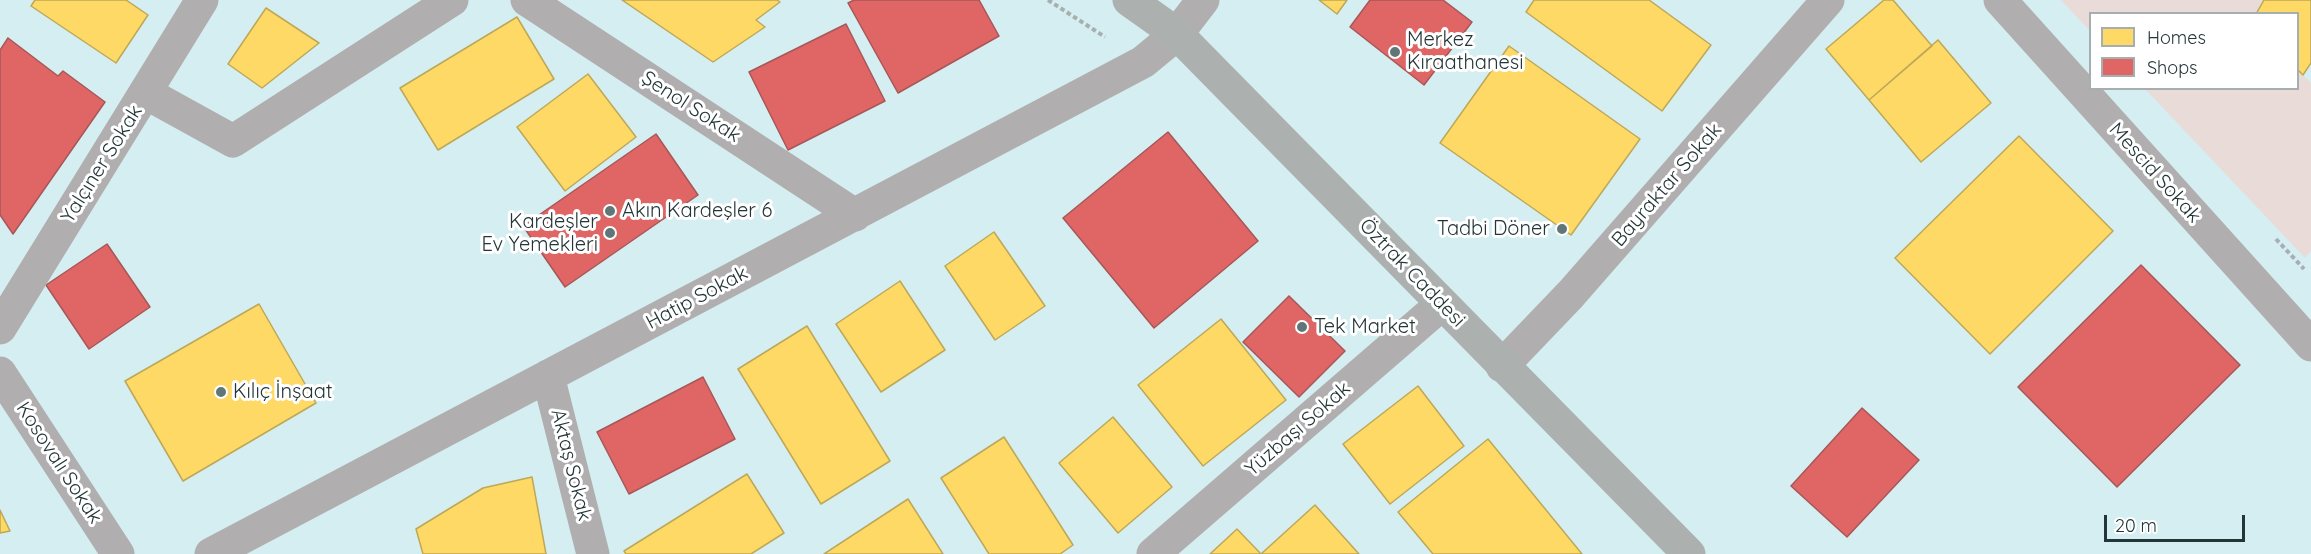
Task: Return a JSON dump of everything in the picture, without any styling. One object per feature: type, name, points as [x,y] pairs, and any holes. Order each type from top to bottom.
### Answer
[{"type":"main road","name":"Öztrak Caddesi","points":[[1129,0],[1177,34],[1689,554]]},
{"type":"street","name":"Yalçıner Sokak","points":[[0,328],[202,0]]},
{"type":"street","points":[[146,93],[233,141],[452,0]]},
{"type":"street","name":"Şenol Sokak","points":[[527,0],[855,215]]},
{"type":"street","name":"Hatip Sokak","points":[[211,554],[1143,62],[1177,34],[1203,0]]},
{"type":"street","name":"Bayraktar Sokak","points":[[1502,366],[1571,294],[1828,0]]},
{"type":"street","name":"Mescid Sokak","points":[[2000,0],[2311,345]]},
{"type":"street","name":"Yüzbaşı Sokak","points":[[1154,554],[1442,304]]},
{"type":"street","name":"Kosovalı Sokak","points":[[0,373],[118,554]]},
{"type":"street","name":"Aktaş Sokak","points":[[548,376],[593,554]]},
{"type":"shaded area","points":[[2061,0],[2264,0],[2257,12],[2089,12],[2089,30]]},
{"type":"shaded area","points":[[2299,71],[2311,83],[2311,251],[2305,258],[2146,90],[2299,90]]},
{"type":"building: Homes","points":[[35,0],[126,0],[148,15],[116,63],[31,6]]},
{"type":"building: Homes","points":[[622,0],[777,0],[780,2],[756,20],[765,27],[713,62]]},
{"type":"building: Homes","points":[[1319,0],[1347,0],[1337,14]]},
{"type":"building: Homes","points":[[1534,0],[1649,0],[1711,45],[1662,111],[1526,12]]},
{"type":"building: Homes","points":[[1884,0],[1893,0],[1932,46],[1869,100],[1826,49]]},
{"type":"building: Homes","points":[[2264,0],[2311,0],[2311,63],[2303,75],[2299,71],[2299,12],[2257,12]]},
{"type":"building: Homes","points":[[266,8],[319,43],[262,88],[228,64]]},
{"type":"building: Homes","points":[[517,17],[554,79],[438,150],[400,88]]},
{"type":"building: Homes","points":[[1938,40],[1991,103],[1921,162],[1869,100]]},
{"type":"building: Homes","points":[[1509,46],[1640,139],[1571,235],[1440,143]]},
{"type":"building: Homes","points":[[588,74],[636,137],[565,191],[517,127]]},
{"type":"building: Homes","points":[[2019,136],[2113,231],[1990,354],[1895,258]]},
{"type":"building: Homes","points":[[994,232],[1045,306],[995,340],[945,266]]},
{"type":"building: Homes","points":[[900,281],[945,350],[881,392],[836,324]]},
{"type":"building: Homes","name":"Kılıç İnşaat","points":[[259,304],[316,403],[183,481],[125,381]]},
{"type":"building: Homes","points":[[1221,319],[1286,400],[1203,466],[1138,385]]},
{"type":"building: Homes","points":[[807,326],[890,461],[821,504],[738,369]]},
{"type":"building: Homes","points":[[1418,386],[1464,446],[1390,504],[1343,444]]},
{"type":"building: Homes","points":[[1113,417],[1172,487],[1118,533],[1059,463]]},
{"type":"building: Homes","points":[[1004,437],[1073,545],[1060,554],[989,554],[941,478]]},
{"type":"building: Homes","points":[[1488,439],[1582,554],[1433,554],[1398,512]]},
{"type":"building: Homes","points":[[747,474],[784,533],[751,554],[626,554],[624,551]]},
{"type":"building: Homes","points":[[532,477],[546,554],[423,554],[416,529],[483,488]]},
{"type":"building: Homes","points":[[908,499],[943,554],[824,554]]},
{"type":"building: Homes","points":[[1315,505],[1359,554],[1261,554]]},
{"type":"building: Homes","points":[[0,510],[10,531],[0,533]]},
{"type":"building: Homes","points":[[1237,529],[1261,554],[1210,554]]},
{"type":"building: Shops","points":[[854,0],[979,0],[999,36],[898,93],[848,3]]},
{"type":"building: Shops","points":[[1370,0],[1443,0],[1472,22],[1424,85],[1350,27]]},
{"type":"building: Shops","points":[[846,24],[885,101],[788,150],[749,72]]},
{"type":"building: Shops","points":[[8,38],[58,76],[63,71],[105,102],[13,234],[0,215],[0,50]]},
{"type":"building: Shops","points":[[1168,132],[1258,241],[1154,328],[1063,218]]},
{"type":"building: Shops","name":"Akın Kardeşler 6","points":[[656,134],[698,195],[565,287],[523,226]]},
{"type":"building: Shops","points":[[107,244],[150,307],[89,349],[46,285]]},
{"type":"building: Shops","points":[[2141,265],[2240,365],[2117,487],[2018,387]]},
{"type":"building: Shops","points":[[1289,296],[1345,351],[1299,397],[1243,342]]},
{"type":"building: Shops","points":[[703,377],[735,439],[629,494],[597,432]]},
{"type":"building: Shops","points":[[1862,408],[1919,460],[1847,537],[1791,486]]},
{"type":"place","name":"Merkez Kıraathanesi","points":[[1395,52]]},
{"type":"place","name":"Akın Kardeşler 6","points":[[610,211]]},
{"type":"place","name":"Tadbi Döner","points":[[1562,229]]},
{"type":"place","name":"Kardeşler Ev Yemekleri","points":[[610,233]]},
{"type":"place","name":"Tek Market","points":[[1302,327]]},
{"type":"place","name":"Kılıç İnşaat","points":[[221,392]]}]
